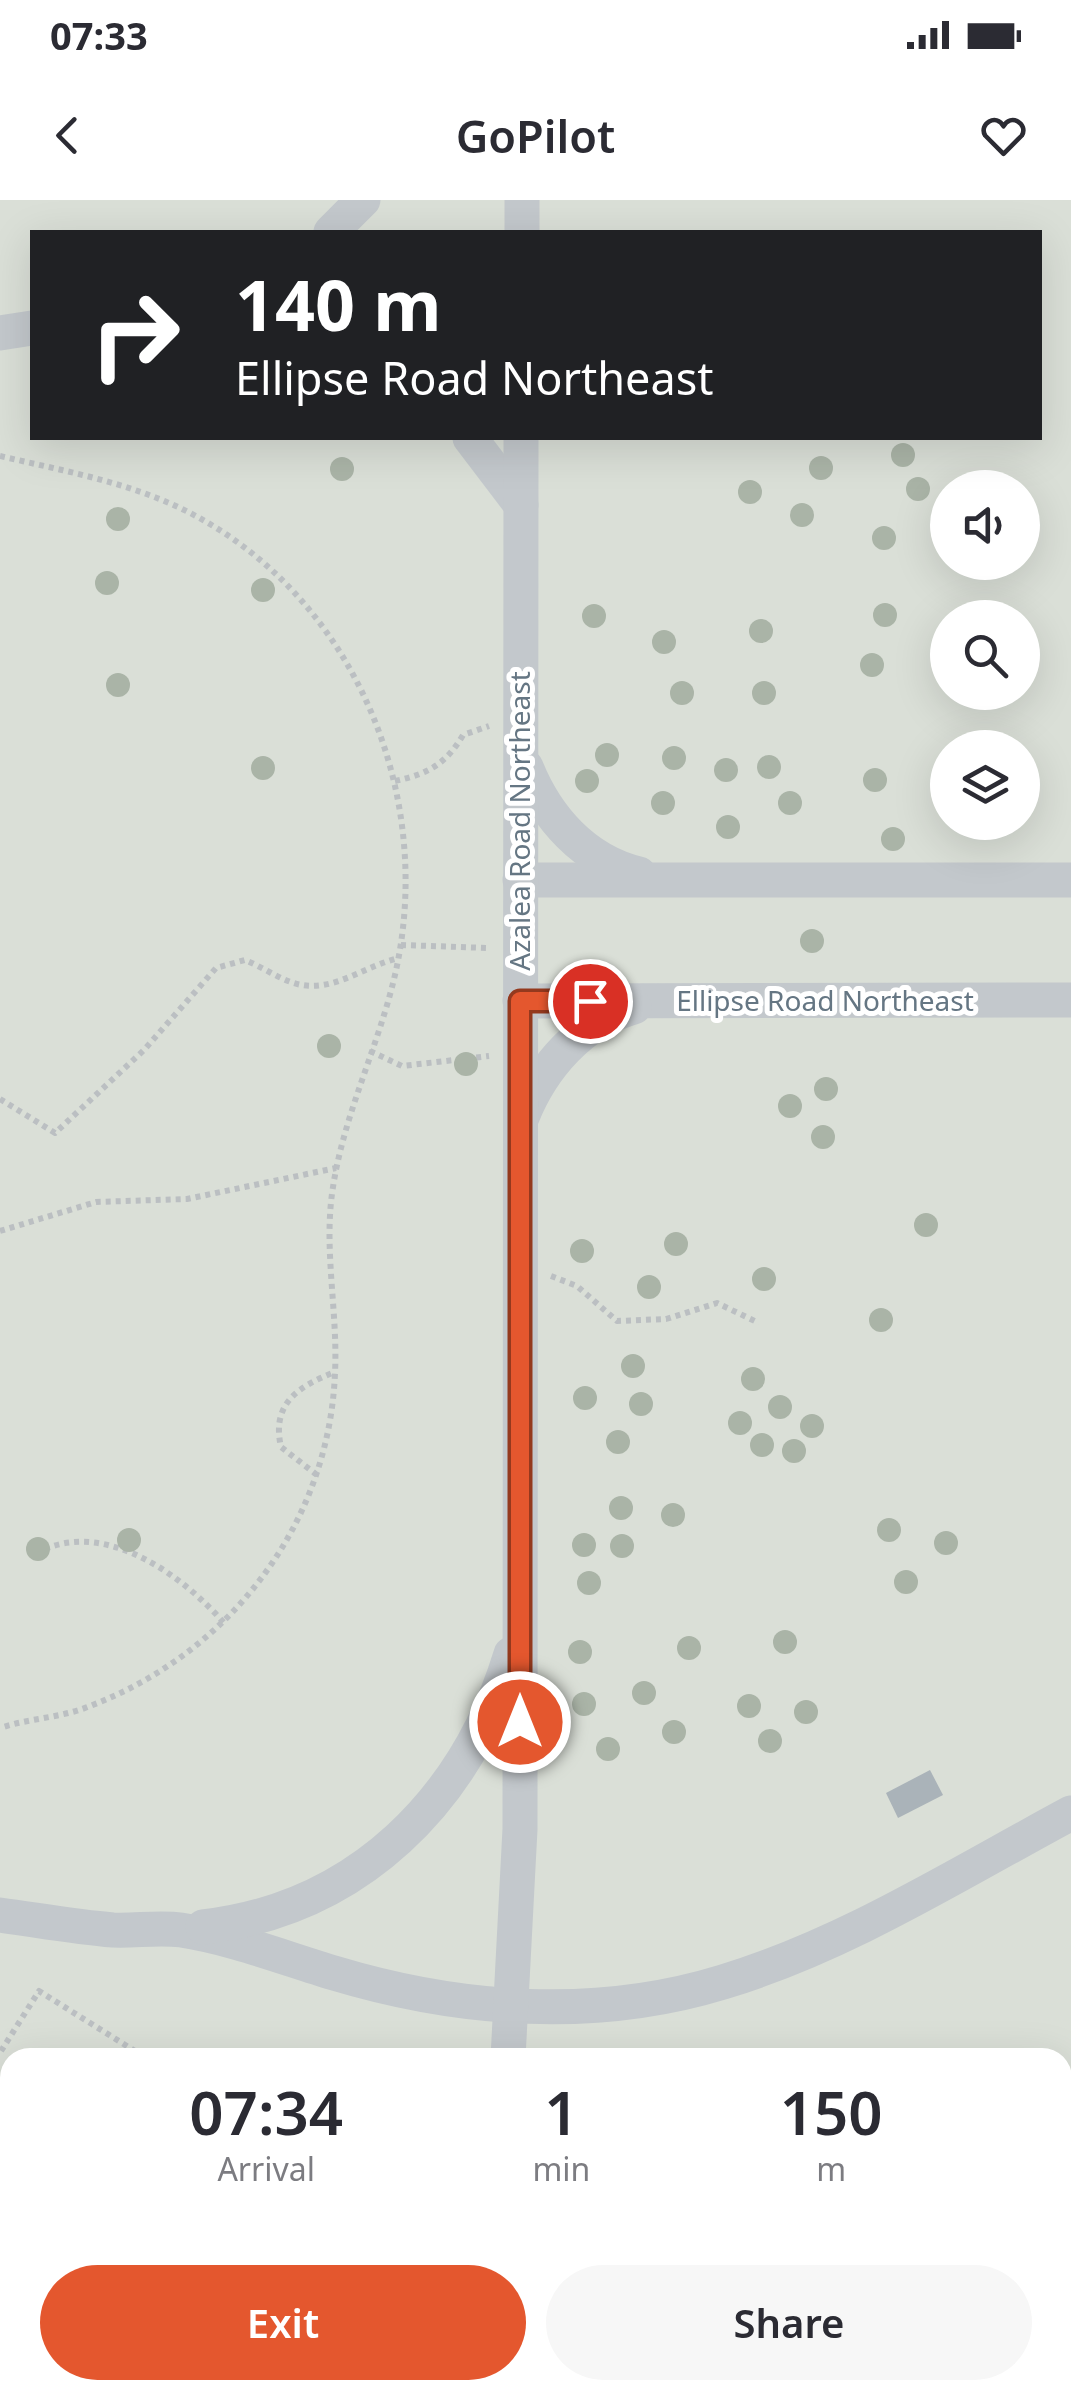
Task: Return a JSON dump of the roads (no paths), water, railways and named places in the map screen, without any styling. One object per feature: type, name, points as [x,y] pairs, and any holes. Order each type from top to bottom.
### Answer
[{"type":"street","points":[[333,230],[363,200]]},
{"type":"street","points":[[522,200],[522,230]]},
{"type":"street","points":[[0,334],[30,328]]},
{"type":"street","points":[[472,440],[521,505]]},
{"type":"street","name":"Azalea Road Northeast","points":[[509,2048],[520,1829],[521,440]]},
{"type":"street","points":[[520,738],[548,812],[569,835],[629,872],[664,880]]},
{"type":"street","points":[[520,880],[1071,880]]},
{"type":"street","name":"Ellipse Road Northeast","points":[[520,1001],[1071,1000]]},
{"type":"street","points":[[520,1123],[532,1094],[568,1046],[594,1025],[659,1001]]},
{"type":"street","name":"Azalea Road Northeast","points":[[178,1930],[241,1922],[296,1906],[376,1860],[409,1830],[479,1734],[502,1686],[520,1625]]},
{"type":"street","points":[[0,1915],[112,1930],[178,1930],[374,1983],[513,2007],[632,2000],[723,1982],[828,1941],[1071,1813]]}]
